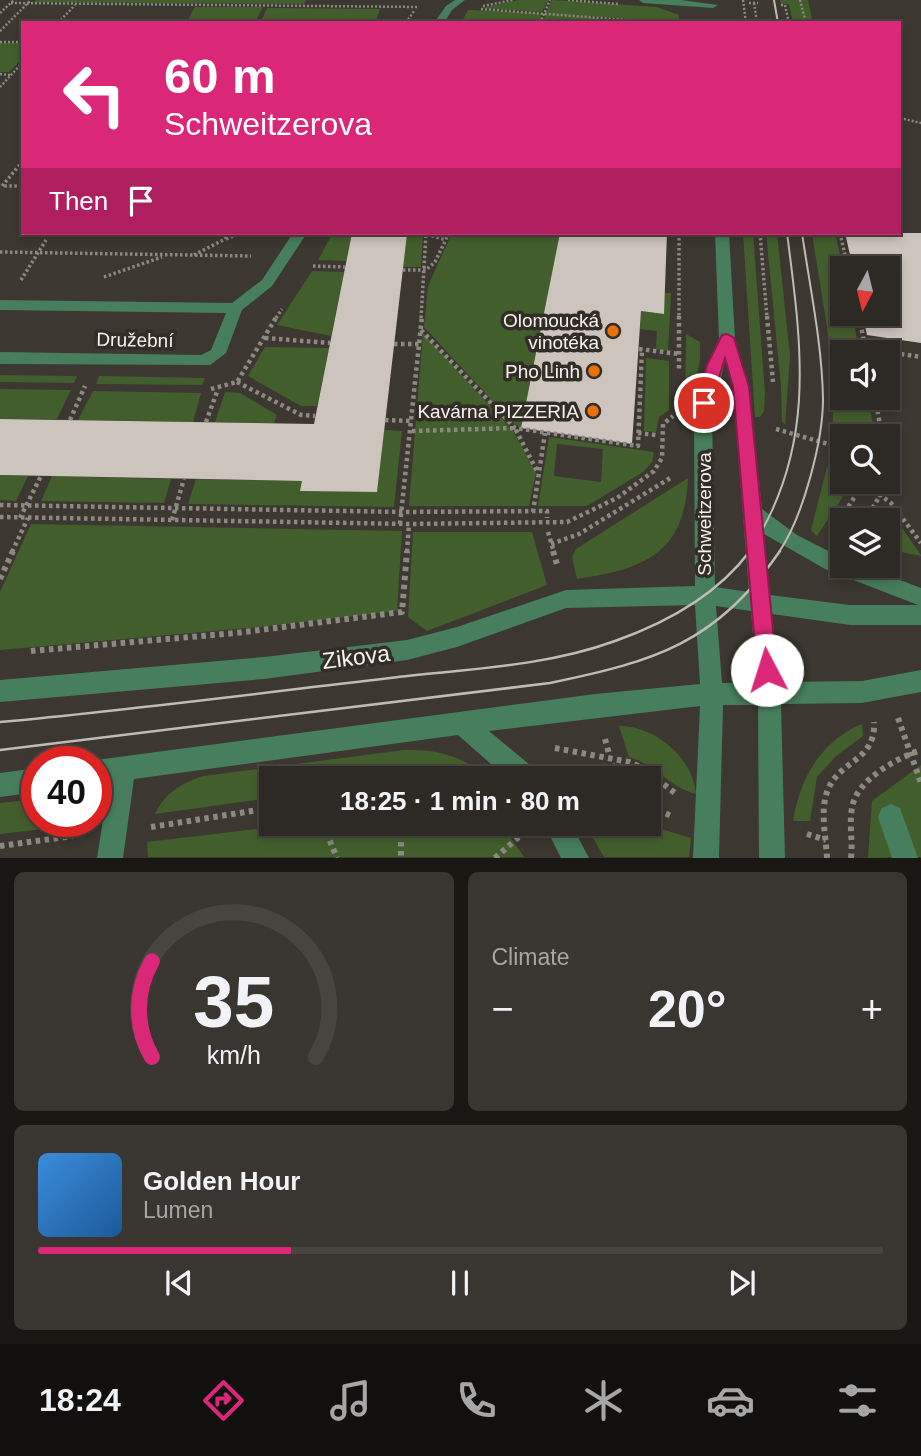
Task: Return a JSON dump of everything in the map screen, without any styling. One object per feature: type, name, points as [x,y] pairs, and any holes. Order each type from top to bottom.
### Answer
[{"type":"street","points":[[440,21],[449,8],[461,0]]},
{"type":"street","points":[[643,0],[713,6]]},
{"type":"street","points":[[235,308],[267,283],[299,235]]},
{"type":"street","name":"Schweitzerova","points":[[722,235],[727,338],[741,387],[769,693],[772,858]]},
{"type":"street","name":"Družební","points":[[0,304],[235,308],[218,353],[204,361],[0,358]]},
{"type":"street","name":"Schweitzerova","points":[[706,858],[712,694],[705,595],[704,410],[715,365],[727,338]]},
{"type":"street","points":[[753,513],[765,525],[821,556],[864,576],[921,597]]},
{"type":"street","name":"Zikova","points":[[0,691],[264,668],[407,650],[457,637],[566,599],[705,595],[850,615],[921,615]]},
{"type":"street","points":[[112,770],[595,705],[712,694],[862,692],[921,681]]},
{"type":"street","points":[[463,724],[512,766]]},
{"type":"street","points":[[110,858],[122,768]]},
{"type":"street","points":[[0,785],[21,782]]},
{"type":"street","points":[[891,817],[905,858]]},
{"type":"street","points":[[564,836],[576,858]]},
{"type":"path","points":[[0,13],[14,0]]},
{"type":"path","points":[[0,31],[31,0]]},
{"type":"path","points":[[45,0],[51,4]]},
{"type":"path","points":[[309,6],[311,0]]},
{"type":"path","points":[[513,0],[473,8],[636,21]]},
{"type":"path","points":[[541,21],[550,0]]},
{"type":"path","points":[[743,0],[746,21]]},
{"type":"path","points":[[800,0],[805,21]]},
{"type":"path","points":[[10,3],[423,7]]},
{"type":"path","points":[[749,3],[756,3],[757,21]]},
{"type":"path","points":[[60,21],[75,4]]},
{"type":"path","points":[[782,5],[785,5],[789,21]]},
{"type":"path","points":[[407,21],[416,7]]},
{"type":"path","points":[[0,42],[21,42]]},
{"type":"path","points":[[0,87],[21,64]]},
{"type":"path","points":[[0,74],[11,75]]},
{"type":"path","points":[[901,118],[921,123]]},
{"type":"path","points":[[21,163],[2,186],[21,186]]},
{"type":"path","points":[[225,239],[227,235]]},
{"type":"path","points":[[193,256],[236,235]]},
{"type":"path","points":[[400,524],[420,344],[426,270],[424,235]]},
{"type":"path","points":[[430,235],[446,240]]},
{"type":"path","points":[[403,270],[426,270],[435,262],[448,235]]},
{"type":"path","points":[[679,235],[679,378]]},
{"type":"path","points":[[760,235],[773,359]]},
{"type":"path","points":[[840,235],[845,256]]},
{"type":"path","points":[[38,253],[46,240]]},
{"type":"path","points":[[0,252],[262,257]]},
{"type":"path","points":[[94,280],[167,255]]},
{"type":"path","points":[[308,266],[345,267]]},
{"type":"path","points":[[421,330],[515,428],[538,473]]},
{"type":"path","points":[[265,338],[330,343]]},
{"type":"path","points":[[394,344],[420,344]]},
{"type":"path","points":[[411,431],[515,428],[638,446],[641,349],[679,354]]},
{"type":"path","points":[[900,354],[921,357]]},
{"type":"path","points":[[206,422],[218,389],[237,382],[301,415],[315,416]]},
{"type":"path","points":[[70,420],[85,387]]},
{"type":"path","points":[[0,517],[400,524],[548,524],[575,521],[653,472],[662,455],[663,424],[670,417],[677,415]]},
{"type":"path","points":[[386,420],[412,421]]},
{"type":"path","points":[[783,431],[830,445]]},
{"type":"path","points":[[533,512],[545,433]]},
{"type":"path","points":[[638,433],[656,435]]},
{"type":"path","points":[[551,544],[579,534],[671,479],[676,472]]},
{"type":"path","points":[[20,518],[41,476]]},
{"type":"path","points":[[172,520],[184,479]]},
{"type":"path","points":[[873,508],[882,495],[921,542]]},
{"type":"path","points":[[0,505],[401,512],[547,511],[547,518]]},
{"type":"path","points":[[0,579],[28,518]]},
{"type":"path","points":[[28,652],[236,633],[402,612],[409,524]]},
{"type":"path","points":[[548,532],[561,581]]},
{"type":"path","points":[[897,715],[921,783]]},
{"type":"path","points":[[827,858],[826,791],[843,770],[870,748],[876,735],[873,719]]},
{"type":"path","points":[[551,747],[629,762],[680,795]]},
{"type":"path","points":[[910,752],[921,750]]},
{"type":"path","points":[[151,827],[259,810]]},
{"type":"path","points":[[328,836],[337,858]]},
{"type":"path","points":[[401,836],[401,858]]},
{"type":"path","points":[[495,858],[513,836]]},
{"type":"path","points":[[0,846],[66,837]]},
{"type":"green space","points":[[306,0],[304,4],[34,2]]},
{"type":"green space","points":[[519,0],[548,0],[542,12],[481,8]]},
{"type":"green space","points":[[552,0],[657,7],[679,15],[679,21],[587,16],[598,21],[543,21]]},
{"type":"green space","points":[[780,0],[808,0],[813,21],[793,21],[789,4],[781,4]]},
{"type":"green space","points":[[195,7],[263,7],[256,21],[187,21]]},
{"type":"green space","points":[[267,8],[380,9],[376,21],[261,21]]},
{"type":"green space","points":[[468,10],[542,13],[539,21],[462,21]]},
{"type":"green space","points":[[0,43],[21,43],[21,60],[9,72],[0,72]]},
{"type":"green space","points":[[332,235],[352,235],[346,261],[318,260]]},
{"type":"green space","points":[[407,235],[423,235],[421,267],[403,267]]},
{"type":"green space","points":[[451,235],[560,235],[521,428],[512,422],[424,327],[428,286]]},
{"type":"green space","points":[[743,235],[753,235],[765,393],[764,411],[760,417],[755,417]]},
{"type":"green space","points":[[766,235],[777,235],[790,356],[785,425],[782,421]]},
{"type":"green space","points":[[812,235],[835,235],[840,256],[830,256],[830,326],[854,326],[857,340],[830,340],[830,354]]},
{"type":"green space","points":[[312,271],[344,272],[331,336],[277,325]]},
{"type":"green space","points":[[665,293],[671,293],[668,351],[656,349],[657,331],[640,329],[641,311],[663,314]]},
{"type":"green space","points":[[423,333],[513,431],[536,472],[529,506],[409,506]]},
{"type":"green space","points":[[686,334],[700,342],[700,360],[690,409],[685,408]]},
{"type":"green space","points":[[265,347],[329,348],[317,406],[301,406],[248,376]]},
{"type":"green space","points":[[646,358],[669,361],[669,410],[659,417],[656,432],[644,431]]},
{"type":"green space","points":[[0,375],[77,376],[74,383],[0,382]]},
{"type":"green space","points":[[99,376],[205,378],[202,385],[96,384]]},
{"type":"green space","points":[[0,389],[71,390],[57,419],[0,419]]},
{"type":"green space","points":[[93,391],[201,393],[193,422],[78,420]]},
{"type":"green space","points":[[225,392],[240,393],[277,415],[274,423],[215,422]]},
{"type":"green space","points":[[870,410],[873,424],[833,424],[833,412]]},
{"type":"green space","points":[[384,430],[402,431],[394,507],[188,504],[196,479],[302,481],[301,491],[377,492]]},
{"type":"green space","points":[[549,437],[654,452],[652,462],[643,472],[587,506],[538,506]],"holes":[[[557,444],[603,449],[601,482],[554,476]]]},
{"type":"green space","points":[[827,467],[830,471],[830,494],[845,494],[835,508],[830,508],[830,516],[817,536],[811,530]]},
{"type":"green space","points":[[0,475],[28,476],[16,501],[0,500]]},
{"type":"green space","points":[[52,476],[171,479],[164,503],[41,501]]},
{"type":"green space","points":[[688,478],[679,524],[669,541],[656,553],[641,563],[622,570],[577,579],[572,558],[576,549]]},
{"type":"green space","points":[[31,524],[402,531],[397,611],[260,627],[0,650],[0,592]]},
{"type":"green space","points":[[900,525],[921,555],[900,552]]},
{"type":"green space","points":[[413,532],[532,532],[547,585],[427,631],[408,617]]},
{"type":"green space","points":[[862,724],[863,736],[835,757],[817,777],[810,821],[793,821],[801,790],[815,763],[835,740]]},
{"type":"green space","points":[[619,726],[646,731],[670,746],[688,768],[696,794],[661,775],[661,766],[647,766],[629,757]]},
{"type":"green space","points":[[404,750],[439,753],[460,759],[472,766],[280,766]]},
{"type":"green space","points":[[921,765],[921,857],[868,858],[872,801]]},
{"type":"green space","points":[[259,769],[259,800],[155,814],[175,790],[203,776]]},
{"type":"green space","points":[[21,801],[21,832],[0,834],[0,803]]},
{"type":"green space","points":[[259,829],[259,836],[509,836],[524,857],[148,857],[147,842]]},
{"type":"green space","points":[[661,829],[691,838],[689,857],[604,857],[592,836],[661,836]]},
{"type":"building","points":[[921,233],[921,343],[867,335],[865,326],[900,326],[900,256],[850,256],[845,235]]},
{"type":"building","points":[[352,235],[407,235],[377,492],[300,491],[302,481],[0,475],[0,419],[314,424]]},
{"type":"building","points":[[560,235],[667,235],[664,314],[641,311],[632,444],[521,428]]},
{"type":"tram line","points":[[774,0],[778,21]]},
{"type":"tram line","points":[[749,552],[771,513],[786,475],[795,436],[799,358],[787,235]]},
{"type":"tram line","points":[[779,552],[796,519],[810,478],[822,416],[820,357],[802,235]]},
{"type":"tram line","points":[[0,722],[504,666],[588,650],[653,626],[689,606],[722,581],[750,551]]},
{"type":"tram line","points":[[0,750],[550,683],[588,675],[652,656],[707,628],[732,608],[780,551]]},
{"type":"place","name":"Olomoucká vinotéka","points":[[613,331]]},
{"type":"place","name":"Pho Linh","points":[[594,371]]},
{"type":"place","name":"Kavárna PIZZERIA","points":[[593,411]]},
{"type":"route","points":[[704,403],[715,365],[727,338],[741,387],[767,670]]}]
